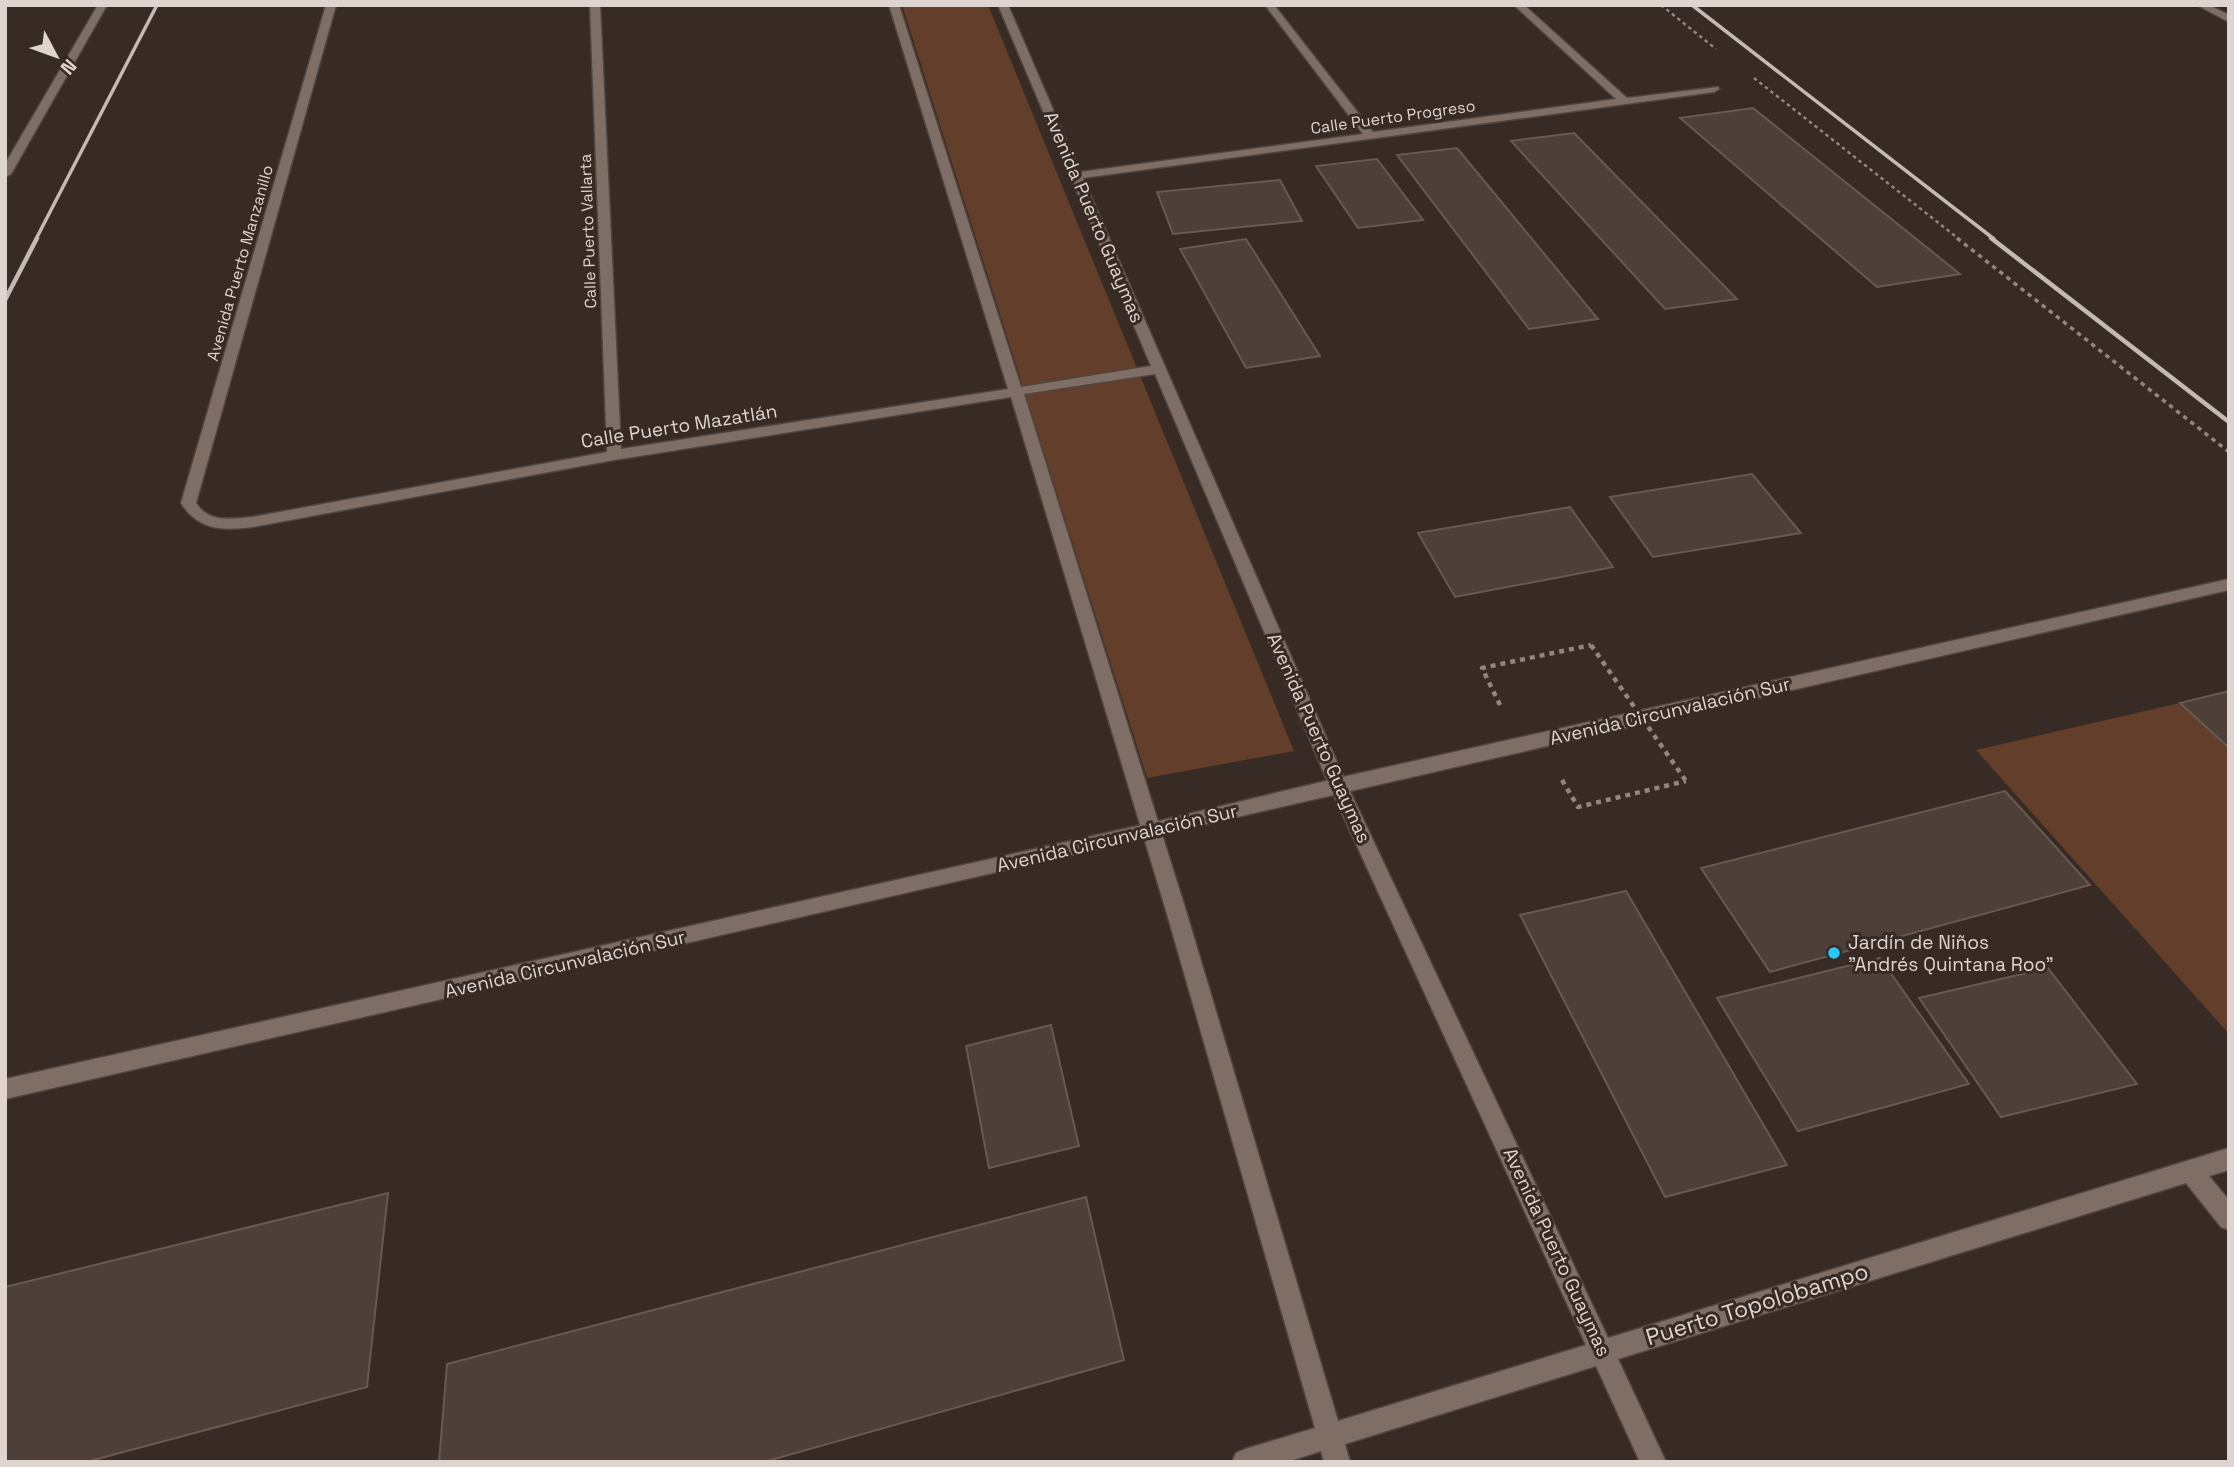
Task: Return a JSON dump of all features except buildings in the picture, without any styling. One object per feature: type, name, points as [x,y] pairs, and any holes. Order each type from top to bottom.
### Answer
[{"type":"street","points":[[5,174],[103,5]]},
{"type":"street","name":"Avenida Puerto Manzanillo","points":[[207,522],[194,515],[188,503],[331,5]]},
{"type":"street","name":"Calle Puerto Vallarta","points":[[595,5],[614,455]]},
{"type":"street","points":[[894,5],[1017,391],[1151,831],[1337,1462]]},
{"type":"street","name":"Avenida Puerto Guaymas","points":[[1003,5],[1338,785],[1653,1462]]},
{"type":"street","points":[[1269,5],[1370,136]]},
{"type":"street","points":[[1518,5],[1624,102]]},
{"type":"street","points":[[2201,5],[2229,19]]},
{"type":"street","name":"Calle Puerto Progreso","points":[[1076,176],[1714,89]]},
{"type":"street","name":"Calle Puerto Mazatlán","points":[[207,522],[225,526],[252,522],[614,455],[1159,369]]},
{"type":"street","name":"Avenida Circunvalación Sur","points":[[5,1089],[1151,831],[1338,785],[2229,584]]},
{"type":"street","name":"Puerto Topolobampo","points":[[1245,1462],[2229,1159]]},
{"type":"street","points":[[2191,1171],[2229,1219]]},
{"type":"path","points":[[1661,5],[1716,48]]},
{"type":"path","points":[[1748,74],[2229,452]]},
{"type":"path","points":[[1482,668],[1591,645],[1686,781],[1578,807]]},
{"type":"shaded area","points":[[902,5],[988,5],[1294,751],[1147,778]]},
{"type":"shaded area","points":[[2180,703],[2229,748],[2229,1034],[1976,750]]},
{"type":"railway","points":[[36,239],[157,5]]},
{"type":"railway","points":[[1692,5],[1994,239]]},
{"type":"railway","points":[[5,300],[37,238]]},
{"type":"railway","points":[[1991,238],[2229,422]]},
{"type":"place","name":"Jardín de Niños \"Andrés Quintana Roo\"","points":[[1834,953]]}]
